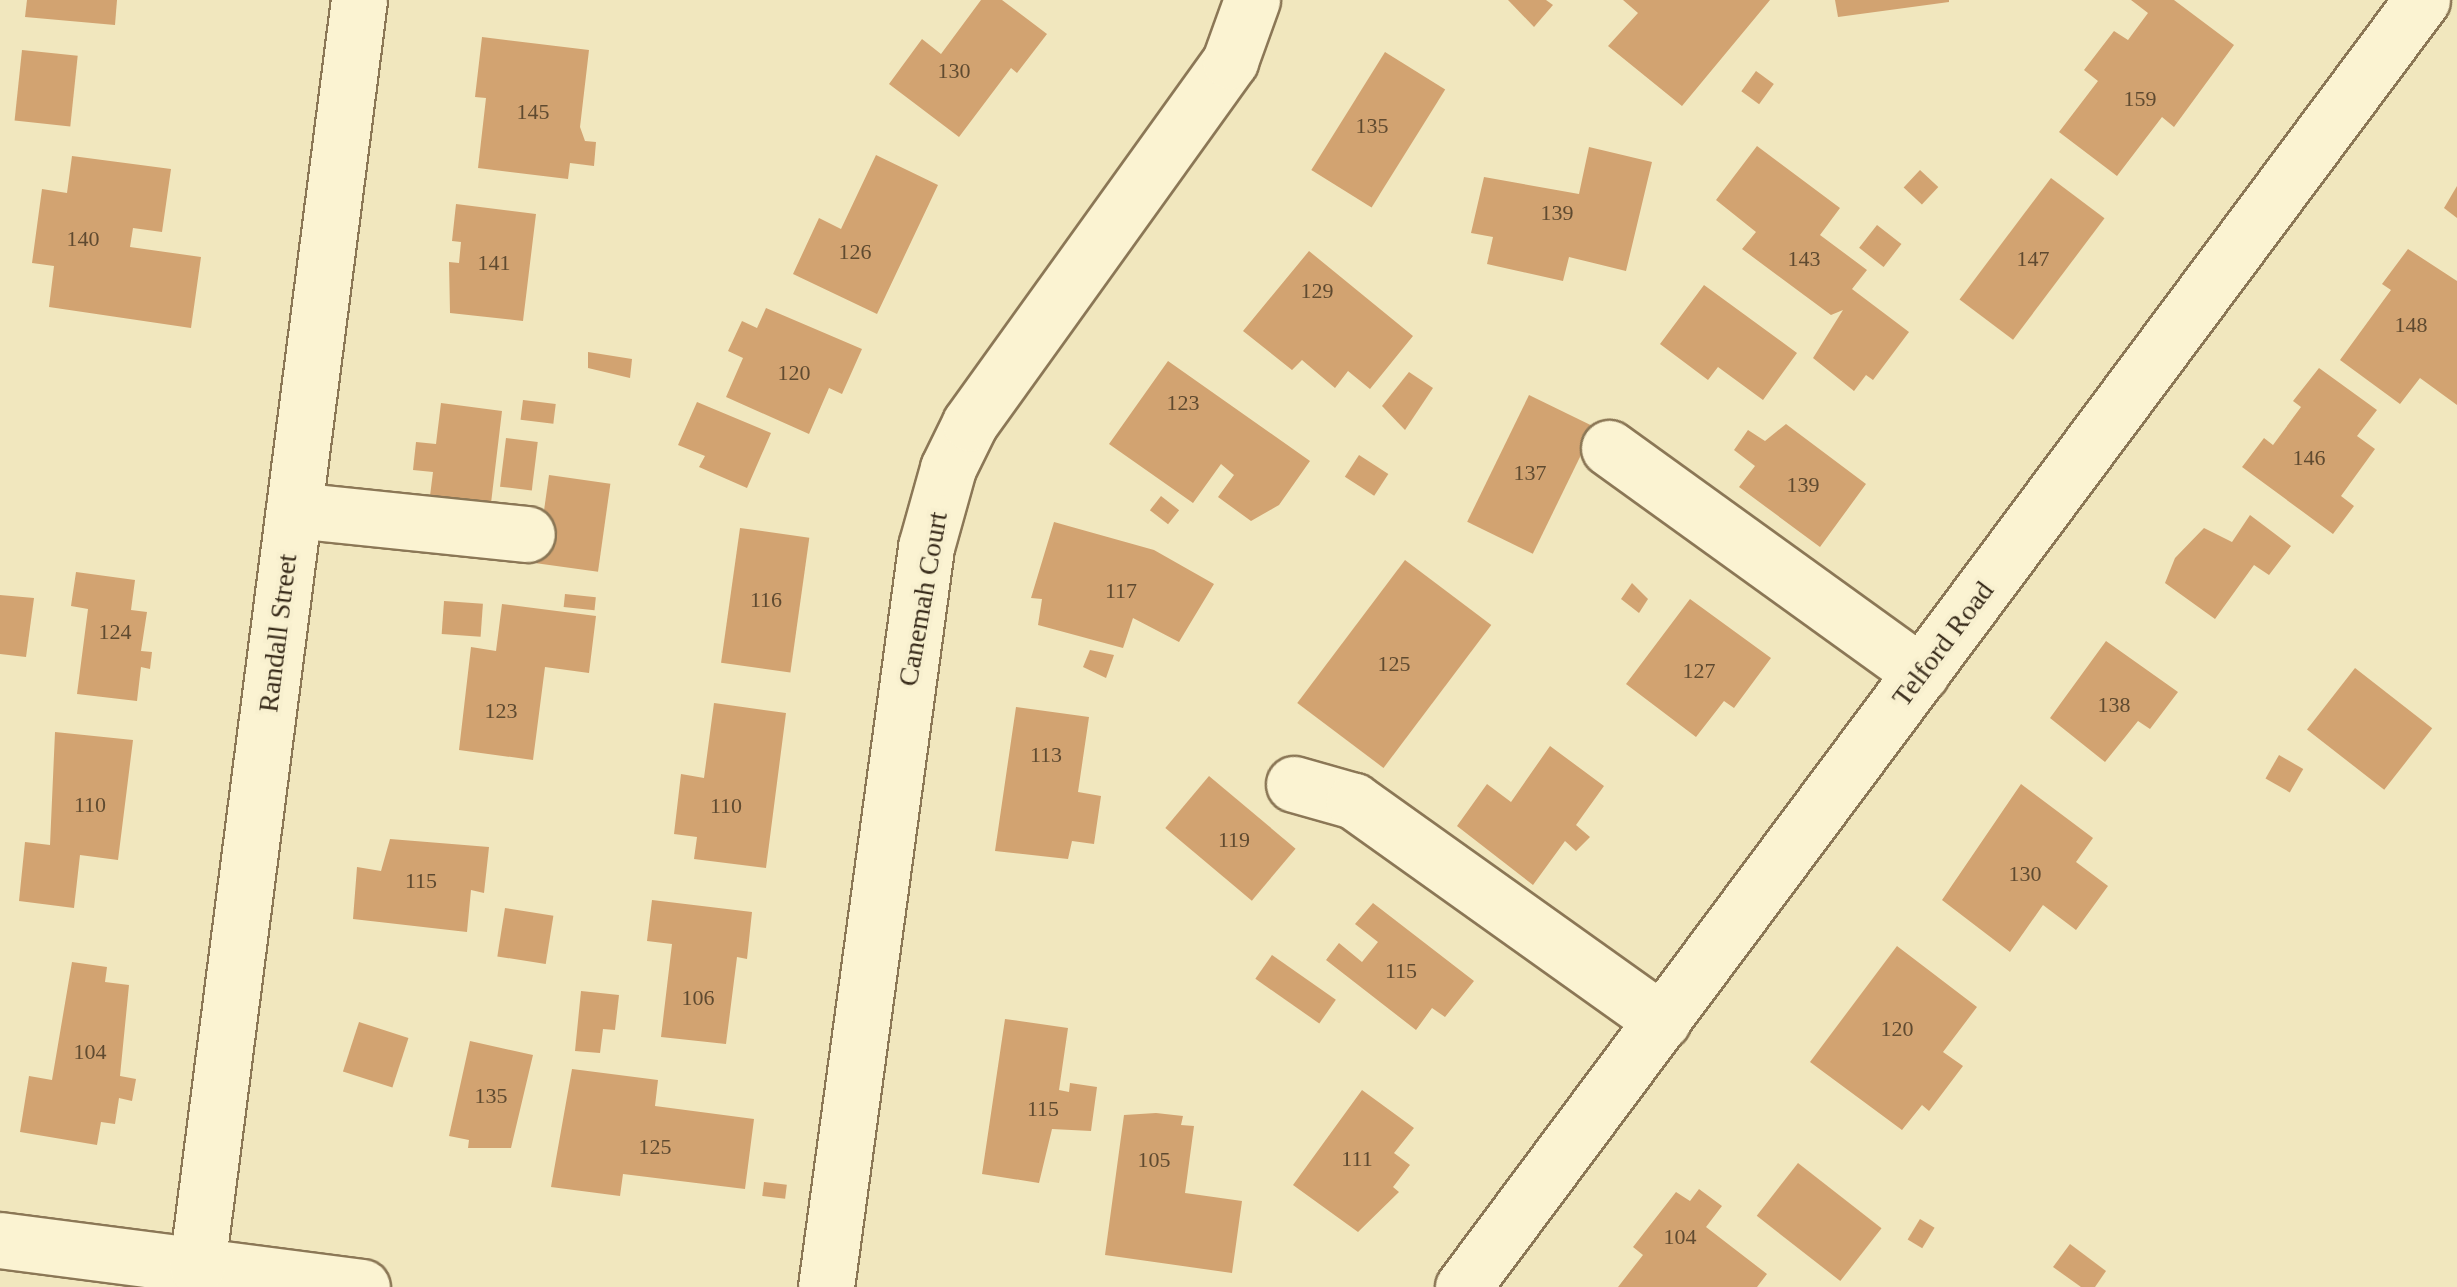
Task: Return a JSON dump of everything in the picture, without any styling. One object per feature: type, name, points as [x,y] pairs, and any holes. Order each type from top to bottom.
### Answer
[{"type":"street","name":"Randall Street","points":[[197,1266],[359,0]]},
{"type":"street","name":"Canemah Court","points":[[826,1287],[926,547],[948,468],[970,423],[1230,61],[1252,0]]},
{"type":"street","name":"Telford Road","points":[[1463,1287],[2422,0]]},
{"type":"street","points":[[1609,448],[1921,673]]},
{"type":"street","points":[[294,510],[527,534]]},
{"type":"street","points":[[1294,784],[1354,801],[1662,1022]]},
{"type":"street","points":[[0,1240],[197,1266],[275,1281],[362,1287]]},
{"type":"building","points":[[27,0],[117,0],[115,25],[25,17]]},
{"type":"building","points":[[981,0],[1002,0],[1047,34],[1017,73],[1011,68],[959,137],[889,84],[922,39],[941,54]]},
{"type":"building","points":[[1508,0],[1546,0],[1553,5],[1534,27]]},
{"type":"building","points":[[1623,0],[1770,0],[1682,106],[1608,46],[1638,13]]},
{"type":"building","points":[[1835,0],[1949,0],[1949,2],[1838,17]]},
{"type":"building","points":[[2131,0],[2174,0],[2234,45],[2174,127],[2162,117],[2117,176],[2059,132],[2098,81],[2084,70],[2114,31],[2128,40],[2148,13]]},
{"type":"building","points":[[482,37],[589,50],[580,127],[585,141],[596,142],[594,166],[570,163],[568,179],[478,168],[486,98],[475,97]]},
{"type":"building","points":[[22,50],[78,56],[70,126],[15,121]]},
{"type":"building","points":[[1385,52],[1445,90],[1372,208],[1311,170]]},
{"type":"building","points":[[1756,71],[1774,84],[1759,104],[1741,91]]},
{"type":"building","points":[[1757,146],[1840,208],[1820,235],[1867,270],[1852,289],[1909,332],[1873,380],[1866,375],[1854,391],[1813,358],[1843,310],[1831,315],[1742,249],[1756,232],[1716,200]]},
{"type":"building","points":[[1589,147],[1652,162],[1626,271],[1569,257],[1563,281],[1487,264],[1493,237],[1471,233],[1484,177],[1579,194]]},
{"type":"building","points":[[876,155],[938,185],[877,314],[793,274],[819,218],[841,229]]},
{"type":"building","points":[[72,156],[171,169],[162,232],[133,228],[130,247],[201,257],[191,328],[49,307],[54,266],[32,263],[42,189],[67,193]]},
{"type":"building","points":[[1920,170],[1938,187],[1922,205],[1904,188]]},
{"type":"building","points":[[2051,178],[2105,218],[2013,340],[1960,299]]},
{"type":"building","points":[[2457,186],[2457,218],[2444,208]]},
{"type":"building","points":[[456,204],[536,214],[523,321],[450,313],[449,262],[459,263],[461,242],[452,241]]},
{"type":"building","points":[[1877,225],[1901,244],[1884,267],[1859,248]]},
{"type":"building","points":[[2408,249],[2457,281],[2457,405],[2420,378],[2400,404],[2340,360],[2391,290],[2382,284]]},
{"type":"building","points":[[1309,251],[1413,336],[1370,389],[1348,371],[1335,388],[1302,360],[1292,370],[1243,331]]},
{"type":"building","points":[[1704,285],[1797,353],[1763,400],[1718,367],[1708,380],[1660,344]]},
{"type":"building","points":[[766,308],[862,349],[842,394],[829,388],[809,434],[726,397],[743,358],[728,351],[742,321],[757,328]]},
{"type":"building","points":[[588,352],[632,359],[630,378],[588,368]]},
{"type":"building","points":[[1168,361],[1310,461],[1279,505],[1251,521],[1218,497],[1234,475],[1221,464],[1193,503],[1109,444]]},
{"type":"building","points":[[2319,368],[2377,410],[2357,436],[2375,449],[2341,496],[2354,506],[2333,534],[2242,467],[2264,438],[2273,445],[2301,407],[2293,401]]},
{"type":"building","points":[[1409,372],[1433,388],[1405,430],[1382,406]]},
{"type":"building","points":[[1529,395],[1595,427],[1533,554],[1467,522]]},
{"type":"building","points":[[523,400],[556,404],[553,424],[521,420]]},
{"type":"building","points":[[697,402],[771,433],[747,488],[699,467],[705,456],[678,445]]},
{"type":"building","points":[[441,403],[502,411],[489,520],[428,512],[433,472],[413,470],[416,442],[436,444]]},
{"type":"building","points":[[1786,424],[1866,484],[1820,547],[1739,487],[1755,466],[1734,450],[1748,430],[1765,441]]},
{"type":"building","points":[[506,438],[538,442],[532,491],[500,487]]},
{"type":"building","points":[[1359,455],[1388,474],[1374,496],[1345,477]]},
{"type":"building","points":[[549,475],[610,484],[598,572],[537,563]]},
{"type":"building","points":[[1161,496],[1179,510],[1168,524],[1150,510]]},
{"type":"building","points":[[2250,515],[2291,546],[2269,575],[2254,565],[2215,619],[2165,583],[2175,558],[2204,528],[2232,542]]},
{"type":"building","points":[[1054,522],[1154,550],[1214,584],[1179,642],[1133,618],[1123,648],[1038,625],[1042,599],[1031,598]]},
{"type":"building","points":[[740,528],[809,538],[790,672],[721,663]]},
{"type":"building","points":[[1405,560],[1491,625],[1384,768],[1297,703]]},
{"type":"building","points":[[76,572],[135,580],[131,610],[147,612],[141,651],[152,652],[150,669],[141,667],[137,701],[77,694],[88,609],[71,606]]},
{"type":"building","points":[[1632,583],[1648,599],[1639,613],[1621,599]]},
{"type":"building","points":[[565,594],[596,597],[594,610],[564,607]]},
{"type":"building","points":[[0,595],[34,598],[26,657],[0,654]]},
{"type":"building","points":[[1690,599],[1771,658],[1734,708],[1724,701],[1696,737],[1626,684]]},
{"type":"building","points":[[444,601],[483,604],[481,637],[442,634]]},
{"type":"building","points":[[502,604],[596,616],[589,673],[545,667],[533,760],[459,750],[471,647],[496,651]]},
{"type":"building","points":[[2106,641],[2178,692],[2150,729],[2138,721],[2105,762],[2050,718]]},
{"type":"building","points":[[1090,650],[1114,655],[1106,678],[1083,667]]},
{"type":"building","points":[[2355,668],[2432,728],[2384,790],[2307,729]]},
{"type":"building","points":[[714,703],[786,713],[766,868],[694,859],[697,837],[674,834],[681,774],[704,778]]},
{"type":"building","points":[[1016,707],[1089,717],[1078,792],[1101,796],[1094,844],[1072,841],[1068,859],[995,851]]},
{"type":"building","points":[[55,732],[133,740],[118,860],[80,855],[74,908],[19,901],[25,842],[50,845]]},
{"type":"building","points":[[1550,746],[1604,786],[1576,825],[1590,837],[1576,851],[1565,841],[1533,885],[1457,826],[1487,784],[1511,802]]},
{"type":"building","points":[[2279,755],[2303,769],[2290,792],[2266,778]]},
{"type":"building","points":[[1209,776],[1296,849],[1252,901],[1165,828]]},
{"type":"building","points":[[2021,784],[2093,838],[2076,862],[2108,886],[2076,930],[2043,905],[2010,952],[1942,900]]},
{"type":"building","points":[[390,839],[489,847],[484,893],[471,890],[467,932],[353,919],[357,867],[381,871]]},
{"type":"building","points":[[652,900],[752,912],[747,959],[737,957],[726,1044],[661,1037],[672,944],[647,941]]},
{"type":"building","points":[[1373,903],[1474,981],[1445,1017],[1432,1008],[1416,1030],[1326,960],[1339,943],[1362,962],[1378,942],[1355,924]]},
{"type":"building","points":[[505,908],[553,916],[546,964],[497,956]]},
{"type":"building","points":[[1897,946],[1977,1007],[1943,1052],[1963,1066],[1929,1111],[1922,1105],[1902,1130],[1810,1062]]},
{"type":"building","points":[[1272,955],[1336,1000],[1319,1023],[1255,979]]},
{"type":"building","points":[[72,962],[107,967],[105,982],[129,985],[120,1076],[136,1079],[132,1101],[119,1098],[115,1124],[101,1122],[97,1145],[20,1132],[29,1076],[52,1080]]},
{"type":"building","points":[[581,991],[619,995],[615,1030],[603,1029],[600,1053],[575,1051]]},
{"type":"building","points":[[1005,1019],[1068,1028],[1059,1090],[1069,1092],[1070,1083],[1097,1087],[1091,1131],[1052,1129],[1039,1183],[982,1174]]},
{"type":"building","points":[[359,1022],[408,1038],[392,1088],[343,1071]]},
{"type":"building","points":[[470,1041],[533,1055],[511,1148],[468,1148],[469,1140],[449,1136]]},
{"type":"building","points":[[572,1069],[658,1080],[655,1106],[754,1119],[745,1189],[623,1174],[620,1196],[551,1187]]},
{"type":"building","points":[[1362,1090],[1414,1128],[1394,1153],[1410,1165],[1393,1187],[1399,1192],[1358,1232],[1293,1185]]},
{"type":"building","points":[[1124,1115],[1183,1116],[1181,1125],[1194,1126],[1185,1193],[1242,1201],[1232,1273],[1105,1255]]},
{"type":"building","points":[[1798,1163],[1882,1228],[1840,1281],[1757,1216]]},
{"type":"building","points":[[764,1182],[787,1185],[785,1199],[762,1196]]},
{"type":"building","points":[[1699,1189],[1722,1206],[1706,1227],[1767,1274],[1757,1287],[1618,1287],[1643,1255],[1633,1247],[1676,1192],[1690,1201]]},
{"type":"building","points":[[1920,1219],[1935,1228],[1922,1248],[1908,1240]]},
{"type":"building","points":[[2070,1244],[2106,1271],[2095,1287],[2081,1287],[2053,1267]]}]
